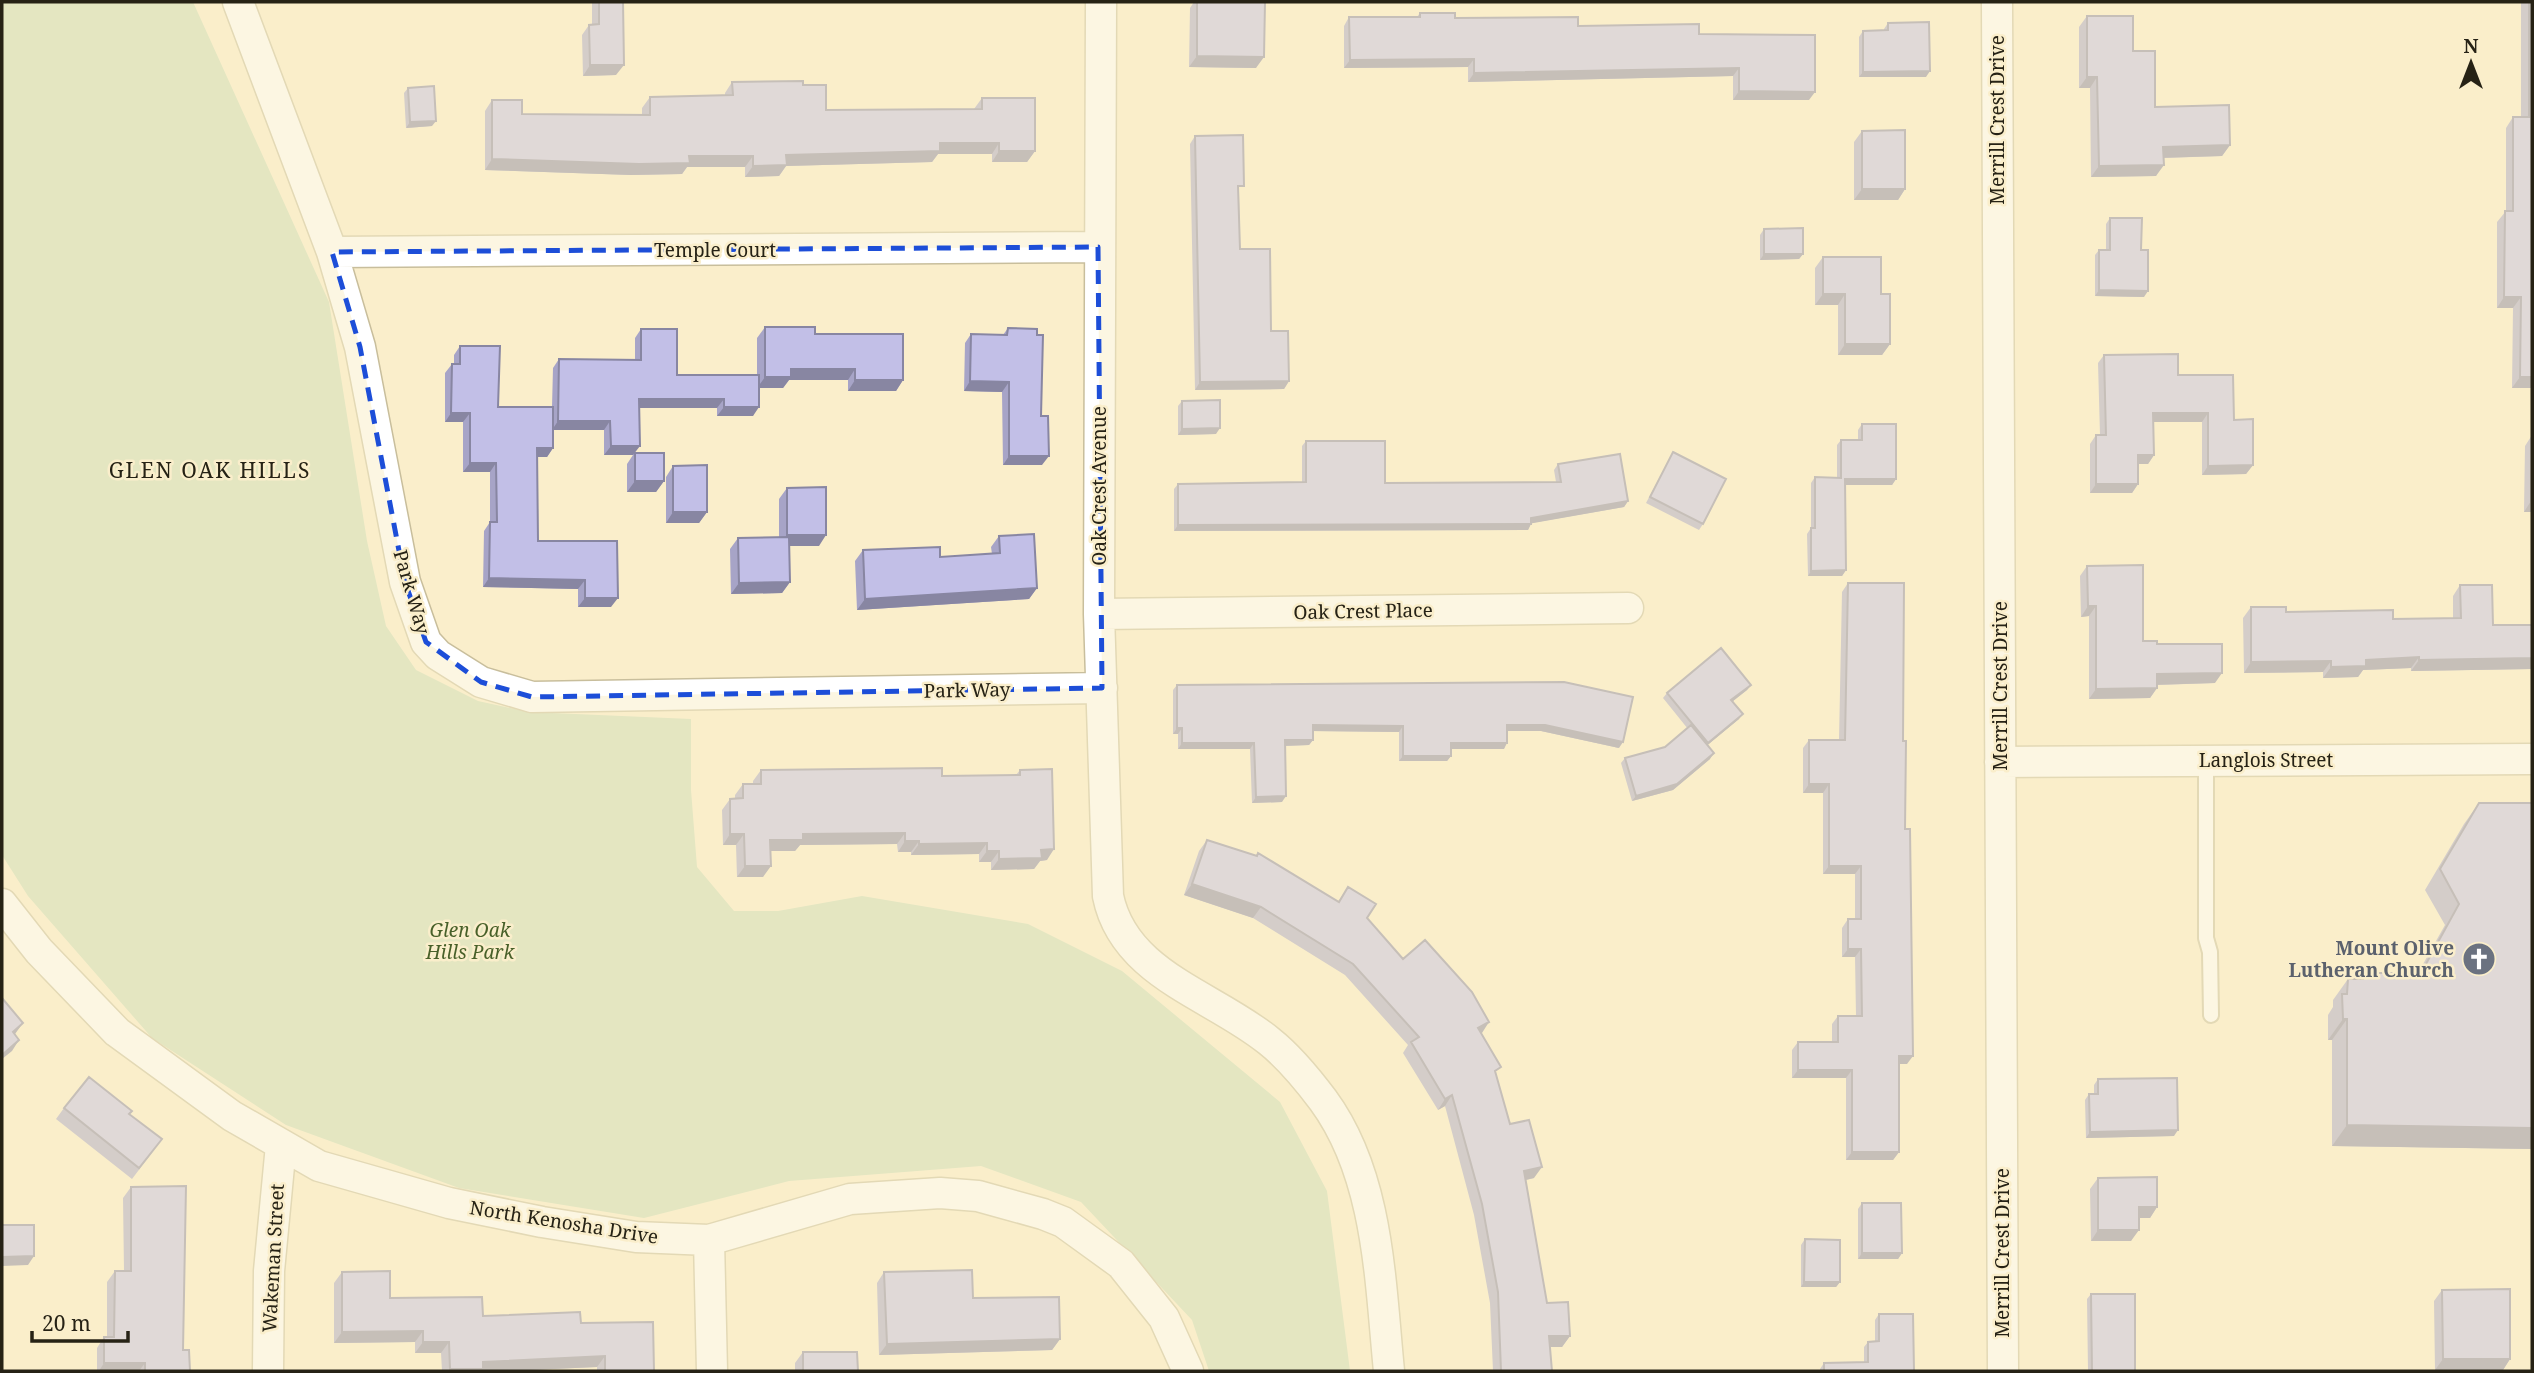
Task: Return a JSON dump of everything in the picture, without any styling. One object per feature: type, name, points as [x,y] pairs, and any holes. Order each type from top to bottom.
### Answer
[{"type":"street","name":"Park Way","points":[[238,2],[332,252],[360,347],[405,582],[426,642],[438,654],[481,682],[532,697],[1101,688]]},
{"type":"street","name":"Oak Crest Avenue","points":[[1101,2],[1098,247],[1099,614],[1108,896],[1112,917],[1130,945],[1166,978],[1270,1041],[1323,1100],[1344,1136],[1370,1213],[1389,1371]]},
{"type":"street","name":"Merrill Crest Drive","points":[[1997,2],[2003,1371]]},
{"type":"street","name":"Temple Court","points":[[332,252],[1098,247]]},
{"type":"street","name":"Oak Crest Place","points":[[1099,614],[1628,608]]},
{"type":"street","name":"Langlois Street","points":[[2000,762],[2532,759]]},
{"type":"street","name":"North Kenosha Drive","points":[[2,904],[39,951],[117,1032],[232,1116],[319,1166],[449,1203],[636,1237],[709,1240],[850,1199],[940,1193],[978,1196],[1063,1222],[1121,1264],[1164,1318],[1188,1371]]},
{"type":"street","name":"Wakeman Street","points":[[268,1371],[269,1271],[281,1145]]},
{"type":"street","points":[[709,1240],[712,1371]]},
{"type":"lane","points":[[2206,760],[2206,938],[2210,952],[2211,1014]]},
{"type":"highlighted area","points":[[1098,247],[1102,688],[532,697],[481,682],[426,642],[405,582],[360,347],[332,252]]},
{"type":"green space","name":"Glen Oak Hills Park","points":[[2,2],[193,2],[329,302],[367,541],[386,626],[416,670],[478,701],[529,712],[691,719],[691,790],[697,867],[734,911],[778,911],[862,896],[1028,924],[1122,971],[1280,1102],[1327,1191],[1350,1371],[1209,1371],[1192,1320],[1081,1202],[981,1166],[789,1181],[644,1218],[459,1188],[286,1125],[152,1038],[28,896],[2,855]]},
{"type":"building","points":[[599,2],[623,2],[624,65],[590,65],[589,25],[599,24]]},
{"type":"building","points":[[1197,2],[1265,2],[1264,57],[1197,56]]},
{"type":"building","points":[[2529,2],[2532,2],[2532,377],[2520,377],[2521,297],[2504,297],[2505,211],[2513,211],[2513,117],[2529,117]]},
{"type":"building","points":[[1420,13],[1455,13],[1455,18],[1578,17],[1578,26],[1699,24],[1699,34],[1815,35],[1815,92],[1739,91],[1739,68],[1474,73],[1474,59],[1350,60],[1349,17],[1420,17]]},
{"type":"building","points":[[2087,16],[2133,16],[2133,51],[2155,51],[2155,107],[2229,105],[2230,145],[2163,147],[2164,165],[2099,166],[2097,77],[2087,77]]},
{"type":"building","points":[[1929,22],[1930,71],[1863,72],[1863,31],[1888,30],[1888,23]]},
{"type":"building","points":[[803,81],[803,85],[826,85],[826,110],[982,109],[982,98],[1035,98],[1035,151],[999,151],[999,143],[940,143],[940,151],[786,155],[787,165],[753,166],[753,156],[689,156],[690,163],[639,164],[492,159],[492,100],[522,100],[522,114],[650,115],[650,97],[733,95],[732,82]]},
{"type":"building","points":[[434,86],[436,121],[410,122],[408,88]]},
{"type":"building","points":[[1905,130],[1905,189],[1862,189],[1862,131]]},
{"type":"building","points":[[1243,135],[1244,186],[1238,186],[1240,249],[1270,249],[1271,331],[1288,331],[1289,381],[1200,382],[1195,136]]},
{"type":"building","points":[[2110,218],[2142,218],[2141,250],[2148,250],[2148,291],[2099,290],[2099,250],[2110,250]]},
{"type":"building","points":[[1803,228],[1803,254],[1764,254],[1764,229]]},
{"type":"building","points":[[1823,257],[1881,257],[1881,294],[1890,294],[1890,344],[1845,344],[1845,294],[1823,294]]},
{"type":"building","points":[[765,327],[815,327],[815,334],[903,334],[903,380],[855,380],[855,369],[791,369],[791,377],[765,377]]},
{"type":"building","points":[[1008,328],[1037,329],[1037,335],[1043,335],[1041,416],[1048,416],[1049,456],[1009,456],[1009,382],[970,381],[971,334],[1007,335]]},
{"type":"building","points":[[641,329],[677,329],[677,375],[759,375],[759,407],[724,407],[724,399],[639,399],[640,446],[611,446],[610,421],[558,421],[559,359],[641,360]]},
{"type":"building","points":[[460,346],[500,346],[498,407],[553,407],[553,448],[537,448],[538,541],[617,541],[618,598],[585,598],[585,580],[489,578],[490,522],[497,522],[496,463],[470,463],[470,413],[451,413],[452,364],[460,364]]},
{"type":"building","points":[[2178,354],[2178,375],[2233,375],[2234,420],[2253,419],[2253,465],[2208,466],[2208,413],[2153,413],[2154,455],[2138,455],[2138,484],[2096,484],[2096,435],[2106,435],[2104,355]]},
{"type":"building","points":[[1220,400],[1220,428],[1182,429],[1182,401]]},
{"type":"building","points":[[1862,424],[1896,424],[1896,479],[1845,479],[1846,570],[1811,571],[1811,528],[1815,528],[1815,477],[1841,478],[1841,440],[1862,440]]},
{"type":"building","points":[[1306,441],[1385,441],[1385,483],[1561,482],[1558,464],[1620,454],[1628,501],[1531,518],[1531,524],[1178,525],[1178,484],[1306,482]]},
{"type":"building","points":[[1673,452],[1726,479],[1703,524],[1650,497]]},
{"type":"building","points":[[635,453],[664,453],[664,481],[635,481]]},
{"type":"building","points":[[707,465],[707,512],[673,512],[673,466]]},
{"type":"building","points":[[826,487],[826,535],[787,535],[787,488]]},
{"type":"building","points":[[1034,534],[1037,588],[865,599],[863,550],[940,547],[940,557],[1000,553],[999,536]]},
{"type":"building","points":[[789,537],[790,582],[739,583],[738,538]]},
{"type":"building","points":[[2143,565],[2143,641],[2157,641],[2157,644],[2222,644],[2222,673],[2157,674],[2157,688],[2096,689],[2096,606],[2088,606],[2087,566]]},
{"type":"building","points":[[1848,583],[1904,583],[1903,741],[1906,741],[1905,829],[1910,829],[1913,1056],[1899,1056],[1899,1152],[1852,1152],[1852,1070],[1798,1070],[1798,1042],[1838,1042],[1838,1016],[1862,1016],[1861,949],[1848,949],[1848,919],[1861,919],[1861,866],[1829,866],[1829,784],[1809,784],[1809,740],[1845,740]]},
{"type":"building","points":[[2460,585],[2492,585],[2493,625],[2532,625],[2532,658],[2419,660],[2419,657],[2366,660],[2366,666],[2331,667],[2331,661],[2251,662],[2251,607],[2286,607],[2286,612],[2393,610],[2393,619],[2461,618]]},
{"type":"building","points":[[1721,648],[1751,685],[1731,700],[1743,714],[1708,743],[1667,693]]},
{"type":"building","points":[[1564,682],[1633,697],[1623,742],[1545,725],[1507,725],[1507,743],[1451,743],[1451,756],[1403,756],[1403,726],[1313,725],[1313,740],[1285,740],[1286,796],[1256,797],[1254,743],[1182,743],[1182,728],[1177,728],[1177,685]]},
{"type":"building","points":[[1691,725],[1714,753],[1677,784],[1636,796],[1625,758],[1665,747]]},
{"type":"building","points":[[942,768],[942,776],[1020,775],[1020,770],[1052,769],[1054,849],[1041,850],[1042,858],[999,859],[999,851],[987,851],[987,843],[919,844],[919,841],[905,841],[905,833],[803,834],[803,840],[770,840],[771,866],[745,866],[744,834],[730,834],[730,799],[743,798],[743,784],[761,784],[761,770]]},
{"type":"building","name":"Mount Olive Lutheran Church","points":[[2479,803],[2532,803],[2532,1128],[2347,1125],[2347,1019],[2343,1019],[2342,994],[2347,994],[2348,979],[2363,979],[2363,973],[2421,973],[2459,904],[2440,869]]},
{"type":"building","points":[[1207,840],[1257,856],[1258,853],[1339,902],[1348,887],[1376,904],[1367,918],[1403,959],[1425,940],[1472,992],[1489,1022],[1478,1028],[1501,1067],[1495,1071],[1510,1124],[1529,1120],[1542,1167],[1524,1171],[1547,1303],[1568,1302],[1570,1336],[1549,1336],[1552,1371],[1501,1371],[1498,1292],[1482,1204],[1452,1095],[1445,1099],[1411,1042],[1419,1037],[1353,964],[1261,907],[1192,884]]},
{"type":"building","points":[[2,998],[23,1023],[13,1032],[19,1040],[2,1055]]},
{"type":"building","points":[[89,1077],[132,1111],[129,1114],[162,1139],[139,1168],[64,1108]]},
{"type":"building","points":[[2177,1078],[2178,1130],[2090,1132],[2089,1094],[2098,1094],[2098,1079]]},
{"type":"building","points":[[2157,1177],[2157,1207],[2139,1207],[2139,1230],[2098,1230],[2098,1178]]},
{"type":"building","points":[[186,1186],[183,1350],[189,1350],[190,1371],[145,1371],[145,1363],[104,1363],[104,1337],[114,1337],[115,1271],[131,1271],[131,1187]]},
{"type":"building","points":[[1862,1203],[1901,1203],[1902,1253],[1862,1253]]},
{"type":"building","points":[[2,1225],[34,1225],[34,1256],[2,1257]]},
{"type":"building","points":[[1805,1239],[1840,1240],[1840,1282],[1804,1282]]},
{"type":"building","points":[[972,1270],[973,1298],[1059,1297],[1060,1339],[887,1344],[884,1272]]},
{"type":"building","points":[[390,1271],[390,1298],[482,1297],[483,1316],[580,1312],[581,1323],[653,1322],[654,1371],[605,1371],[605,1356],[483,1362],[483,1369],[450,1369],[449,1342],[423,1342],[423,1331],[342,1332],[342,1272]]},
{"type":"building","points":[[2510,1289],[2510,1359],[2443,1359],[2442,1290]]},
{"type":"building","points":[[2091,1294],[2135,1294],[2135,1371],[2092,1371]]},
{"type":"building","points":[[1879,1314],[1913,1314],[1914,1371],[1824,1371],[1824,1363],[1868,1362],[1868,1342],[1879,1341]]},
{"type":"building","points":[[803,1352],[857,1352],[858,1371],[803,1371]]},
{"type":"place","name":"Mount Olive Lutheran Church","points":[[2479,959]]},
{"type":"district","name":"GLEN OAK HILLS","points":[[210,471]]}]
